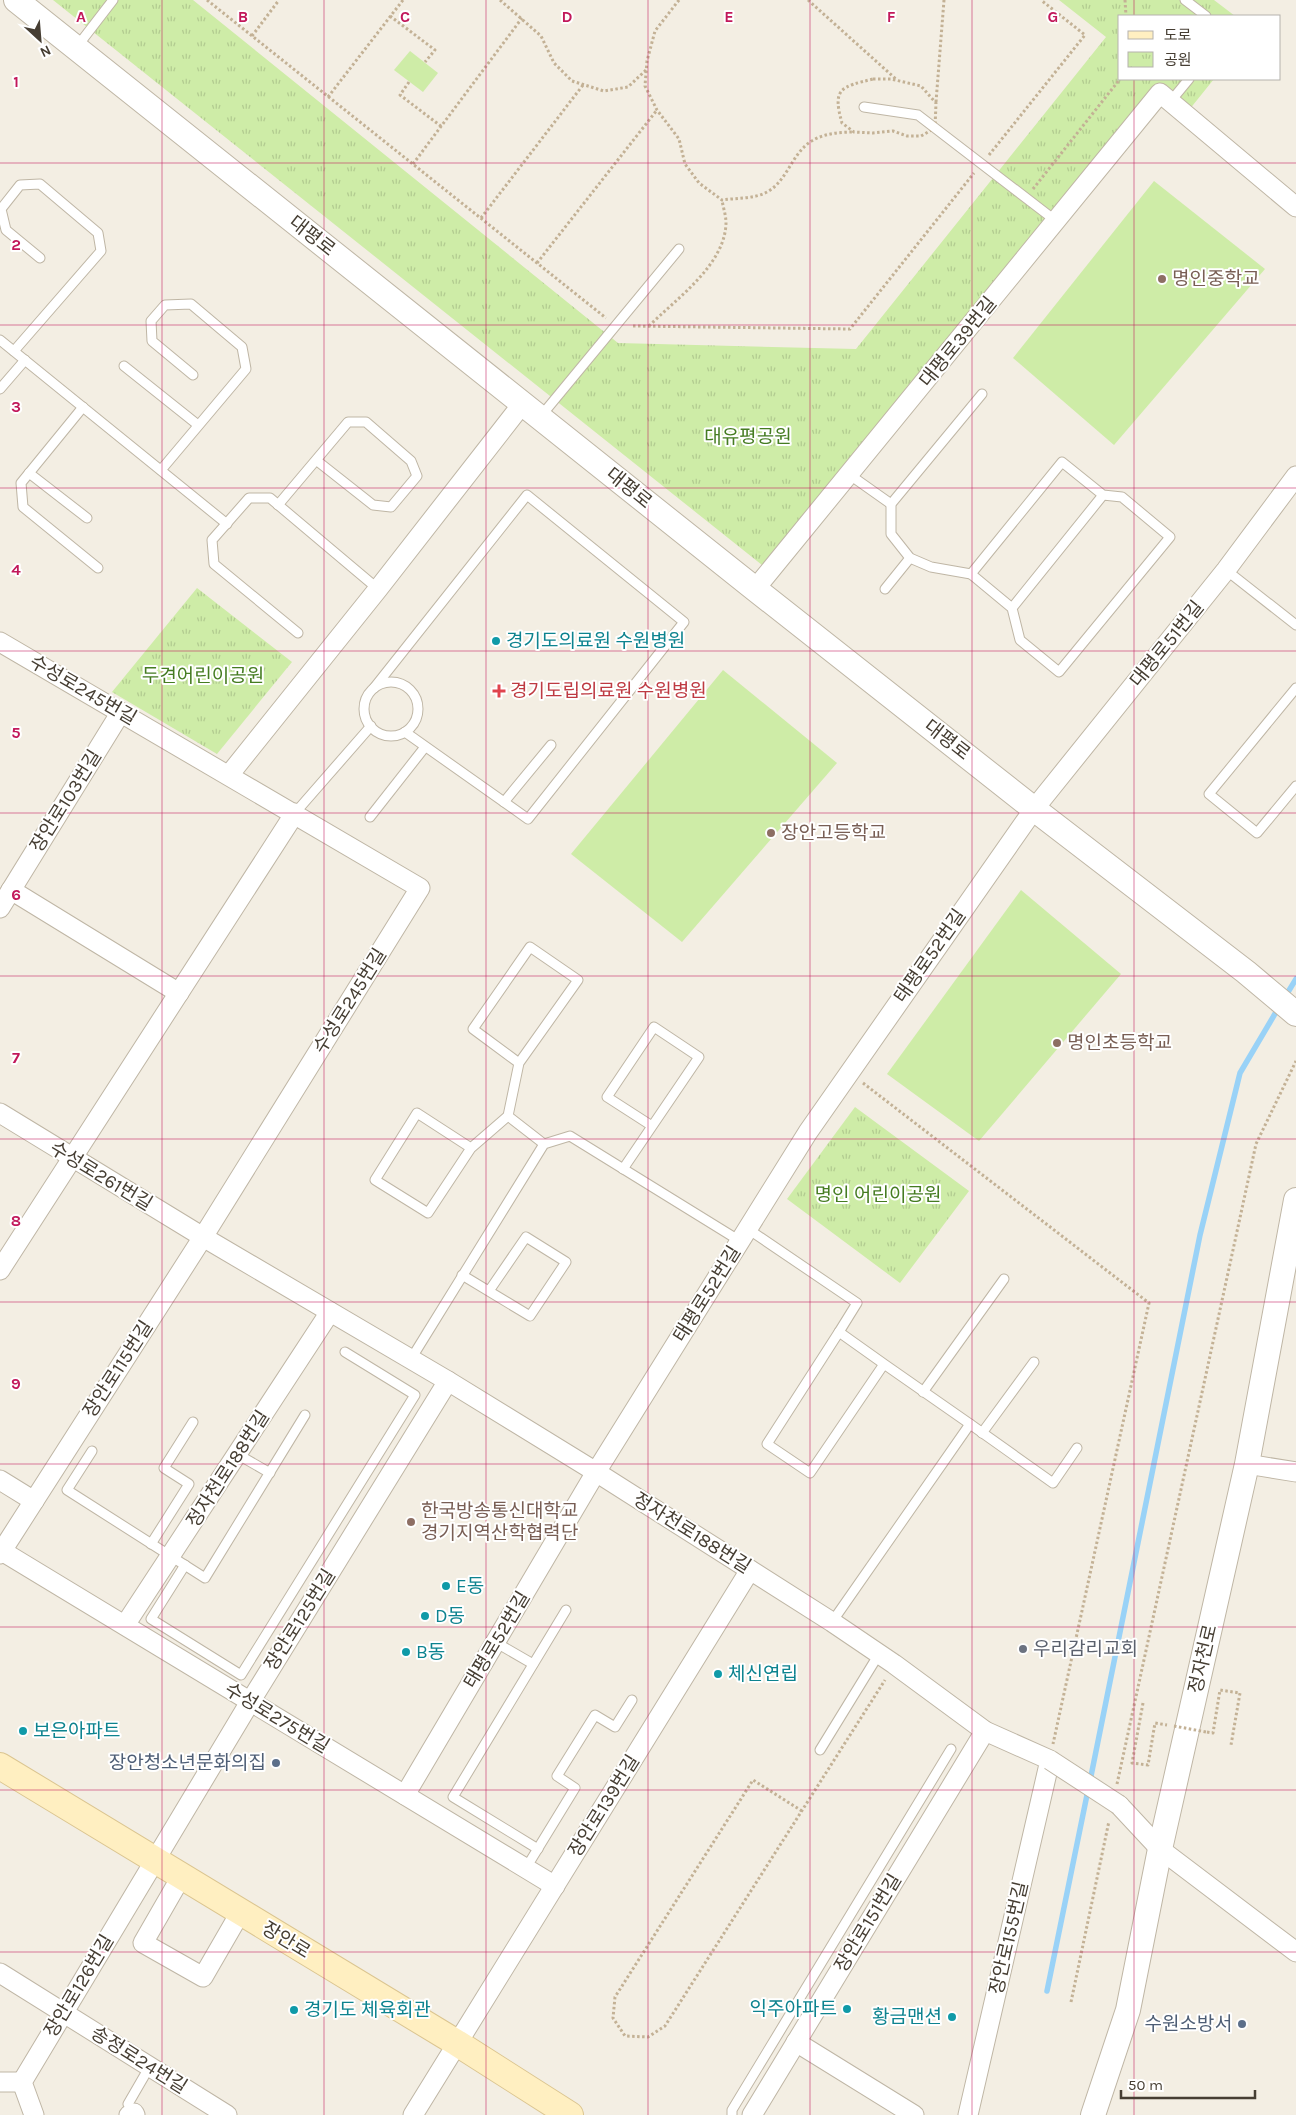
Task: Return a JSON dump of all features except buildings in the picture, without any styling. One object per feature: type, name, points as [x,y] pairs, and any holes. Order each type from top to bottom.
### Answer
[{"type":"main road","name":"장안로","points":[[0,1766],[457,2043],[570,2115]]},
{"type":"street","name":"대평로","points":[[16,0],[755,589],[1034,809],[1246,972],[1296,1014]]},
{"type":"street","points":[[1165,98],[1296,207]]},
{"type":"street","name":"대평로39번길","points":[[755,589],[1056,221],[1165,98]]},
{"type":"street","points":[[229,775],[378,589],[531,410]]},
{"type":"street","name":"대평로51번길","points":[[1034,809],[1226,570],[1296,476]]},
{"type":"street","name":"수성로245번길","points":[[0,642],[295,813],[420,888],[203,1237]]},
{"type":"street","name":"장안로103번길","points":[[0,908],[121,712]]},
{"type":"street","name":"태평로52번길","points":[[405,1795],[596,1472],[808,1132],[1034,809]]},
{"type":"street","points":[[0,1270],[295,813]]},
{"type":"street","points":[[11,890],[179,993]]},
{"type":"street","name":"수성로261번길","points":[[0,1113],[72,1159],[203,1237]]},
{"type":"street","name":"정자천로","points":[[1093,2115],[1128,2010],[1160,1849],[1247,1464],[1296,1200]]},
{"type":"street","name":"정자천로188번길","points":[[203,1237],[448,1381],[596,1472],[832,1622],[887,1659],[985,1731],[1050,1760],[1115,1805]]},
{"type":"street","name":"장안로115번길","points":[[1,1551],[203,1237]]},
{"type":"street","name":"정자천로188번길","points":[[125,1625],[177,1561],[237,1454],[330,1312]]},
{"type":"street","name":"장안로125번길","points":[[155,1861],[250,1702],[448,1381]]},
{"type":"street","points":[[1247,1464],[1296,1472]]},
{"type":"street","points":[[0,1480],[34,1501]]},
{"type":"street","name":"수성로275번길","points":[[1,1551],[555,1886]]},
{"type":"street","name":"장안로139번길","points":[[412,2115],[750,1570]]},
{"type":"street","name":"장안로151번길","points":[[752,2115],[985,1731]]},
{"type":"street","name":"장안로155번길","points":[[968,2115],[1050,1760]]},
{"type":"street","points":[[1115,1805],[1160,1849],[1296,1952]]},
{"type":"street","name":"장안로126번길","points":[[22,2082],[62,2012],[155,1861]]},
{"type":"street","points":[[181,1877],[143,1943],[203,1977],[240,1913]]},
{"type":"street","name":"송정로24번길","points":[[0,1973],[227,2115]]},
{"type":"street","points":[[796,2042],[914,2115]]},
{"type":"street","points":[[0,2082],[22,2082],[34,2115]]},
{"type":"lane","points":[[76,48],[113,0]]},
{"type":"lane","points":[[1185,0],[1205,15]]},
{"type":"lane","points":[[1165,98],[1188,80]]},
{"type":"lane","points":[[864,107],[918,115],[1056,221]]},
{"type":"lane","points":[[14,351],[101,251],[98,233],[40,184],[20,185],[1,209],[6,230],[40,258]]},
{"type":"lane","points":[[531,410],[616,325],[679,249]]},
{"type":"lane","points":[[161,470],[246,369],[242,347],[191,304],[165,305],[151,321],[152,341],[194,375]]},
{"type":"lane","points":[[0,340],[227,524]]},
{"type":"lane","points":[[1,384],[24,360]]},
{"type":"lane","points":[[124,366],[198,425]]},
{"type":"lane","points":[[970,574],[1062,462],[1103,495],[1122,497],[1170,537],[1059,672],[1020,640],[1012,608],[970,574],[930,567],[910,558],[891,534],[891,504],[982,394]]},
{"type":"lane","points":[[83,407],[21,483],[23,507],[98,568]]},
{"type":"lane","points":[[278,505],[348,422],[366,422],[411,461],[416,476],[391,507],[373,505],[316,460]]},
{"type":"lane","points":[[29,473],[87,518]]},
{"type":"lane","points":[[850,474],[891,504]]},
{"type":"lane","points":[[374,688],[390,682],[406,686],[412,692],[418,709],[412,726],[405,732],[386,736],[371,726],[366,719],[365,702],[374,688],[527,495],[684,622],[528,819],[405,732]]},
{"type":"lane","points":[[1012,608],[1103,495]]},
{"type":"lane","points":[[298,633],[214,564],[212,540],[249,498],[270,498],[378,589]]},
{"type":"lane","points":[[885,589],[910,558]]},
{"type":"lane","points":[[1226,570],[1296,625]]},
{"type":"lane","points":[[1296,688],[1209,794],[1257,833],[1296,786]]},
{"type":"lane","points":[[295,813],[371,726]]},
{"type":"lane","points":[[504,802],[551,745]]},
{"type":"lane","points":[[370,817],[425,747]]},
{"type":"lane","points":[[471,1148],[417,1113],[375,1180],[428,1213],[471,1148],[508,1116],[519,1063],[578,980],[530,947],[473,1029],[519,1063]]},
{"type":"lane","points":[[623,1169],[699,1057],[654,1027],[607,1097],[652,1126]]},
{"type":"lane","points":[[508,1116],[544,1144]]},
{"type":"lane","points":[[411,1359],[544,1144],[570,1136],[623,1169],[744,1235],[857,1303],[767,1444],[810,1473],[884,1364]]},
{"type":"lane","points":[[462,1275],[530,1316],[566,1262],[526,1237],[489,1291]]},
{"type":"lane","points":[[923,1392],[1004,1279]]},
{"type":"lane","points":[[839,1332],[1053,1483],[1077,1448]]},
{"type":"lane","points":[[177,1561],[151,1619],[241,1675],[416,1395],[345,1352]]},
{"type":"lane","points":[[982,1433],[1034,1362]]},
{"type":"lane","points":[[92,1451],[67,1490],[205,1578],[305,1415]]},
{"type":"lane","points":[[151,1544],[189,1484],[164,1468],[193,1422]]},
{"type":"lane","points":[[832,1622],[970,1424]]},
{"type":"lane","points":[[237,1454],[270,1473]]},
{"type":"lane","points":[[538,1849],[453,1797],[566,1610]]},
{"type":"lane","points":[[495,1642],[533,1664]]},
{"type":"lane","points":[[820,1750],[887,1659]]},
{"type":"lane","points":[[526,1868],[575,1788],[557,1776],[595,1715],[615,1727],[632,1700]]},
{"type":"lane","points":[[732,2115],[732,2110],[951,1749]]},
{"type":"lane","points":[[807,1985],[824,1995]]},
{"type":"lane","points":[[133,2114],[128,2104],[150,2066]]},
{"type":"path","points":[[206,0],[616,325],[850,328],[1085,35],[1041,0]]},
{"type":"path","points":[[252,36],[279,0]]},
{"type":"path","points":[[328,97],[403,0]]},
{"type":"path","points":[[500,0],[541,36],[554,63],[572,81],[604,91],[628,87],[646,70]]},
{"type":"path","points":[[678,0],[655,31],[646,70],[645,86],[657,110],[679,139],[685,164],[698,183],[722,200],[750,197],[767,192],[784,176],[804,147],[831,133],[854,132]]},
{"type":"path","points":[[808,0],[898,80]]},
{"type":"path","points":[[936,103],[944,0]]},
{"type":"path","points":[[1119,0],[1125,2],[1126,15]]},
{"type":"path","points":[[390,16],[434,50],[424,62]]},
{"type":"path","points":[[413,164],[522,18]]},
{"type":"path","points":[[1026,198],[1119,80]]},
{"type":"path","points":[[409,82],[400,95],[442,127]]},
{"type":"path","points":[[481,218],[583,85]]},
{"type":"path","points":[[537,263],[657,110]]},
{"type":"path","points":[[649,326],[709,267],[722,247],[726,222],[722,200]]},
{"type":"path","points":[[1071,2002],[1256,1144],[1296,1060]]},
{"type":"path","points":[[849,1072],[1148,1303],[1050,1760]]},
{"type":"path","points":[[802,1811],[753,1780],[615,1997],[613,2018],[625,2036],[648,2037],[665,2026],[802,1811],[887,1659]]},
{"type":"path","points":[[1142,1703],[1132,1763],[1148,1765],[1155,1723],[1213,1733],[1220,1690],[1240,1693],[1231,1745]]},
{"type":"green space","name":"대유평공원","points":[[53,0],[193,0],[618,343],[856,349],[1106,37],[1059,0],[1214,0],[1234,15],[1118,15],[1118,80],[1213,80],[1189,110],[1158,86],[762,565]]},
{"type":"green space","points":[[410,51],[438,73],[423,92],[394,70]]},
{"type":"green space","points":[[1154,181],[1265,269],[1114,445],[1013,358]]},
{"type":"green space","name":"두견어린이공원","points":[[197,588],[292,662],[217,754],[112,692]]},
{"type":"green space","points":[[723,670],[837,763],[682,942],[571,854]]},
{"type":"green space","points":[[1021,890],[1121,974],[979,1141],[887,1074]]},
{"type":"green space","name":"명인 어린이공원","points":[[855,1107],[969,1191],[900,1283],[787,1199]]},
{"type":"waterway","points":[[1285,997],[1296,979]]},
{"type":"waterway","points":[[1090,1781],[1200,1235],[1240,1073],[1279,1007]]},
{"type":"waterway","points":[[1047,1991],[1088,1790]]},
{"type":"place","name":"명인중학교","points":[[1162,279]]},
{"type":"place","name":"경기도의료원 수원병원","points":[[496,641]]},
{"type":"place","name":"경기도립의료원 수원병원","points":[[499,691]]},
{"type":"place","name":"장안고등학교","points":[[771,833]]},
{"type":"place","name":"명인초등학교","points":[[1057,1043]]},
{"type":"place","name":"한국방송통신대학교 경기지역산학협력단","points":[[411,1522]]},
{"type":"place","name":"E동","points":[[446,1586]]},
{"type":"place","name":"D동","points":[[425,1616]]},
{"type":"place","name":"우리감리교회","points":[[1023,1649]]},
{"type":"place","name":"B동","points":[[406,1652]]},
{"type":"place","name":"체신연립","points":[[718,1674]]},
{"type":"place","name":"보은아파트","points":[[23,1731]]},
{"type":"place","name":"장안청소년문화의집","points":[[276,1763]]},
{"type":"place","name":"익주아파트","points":[[847,2009]]},
{"type":"place","name":"경기도 체육회관","points":[[294,2010]]},
{"type":"place","name":"황금맨션","points":[[952,2017]]},
{"type":"place","name":"수원소방서","points":[[1242,2024]]}]
